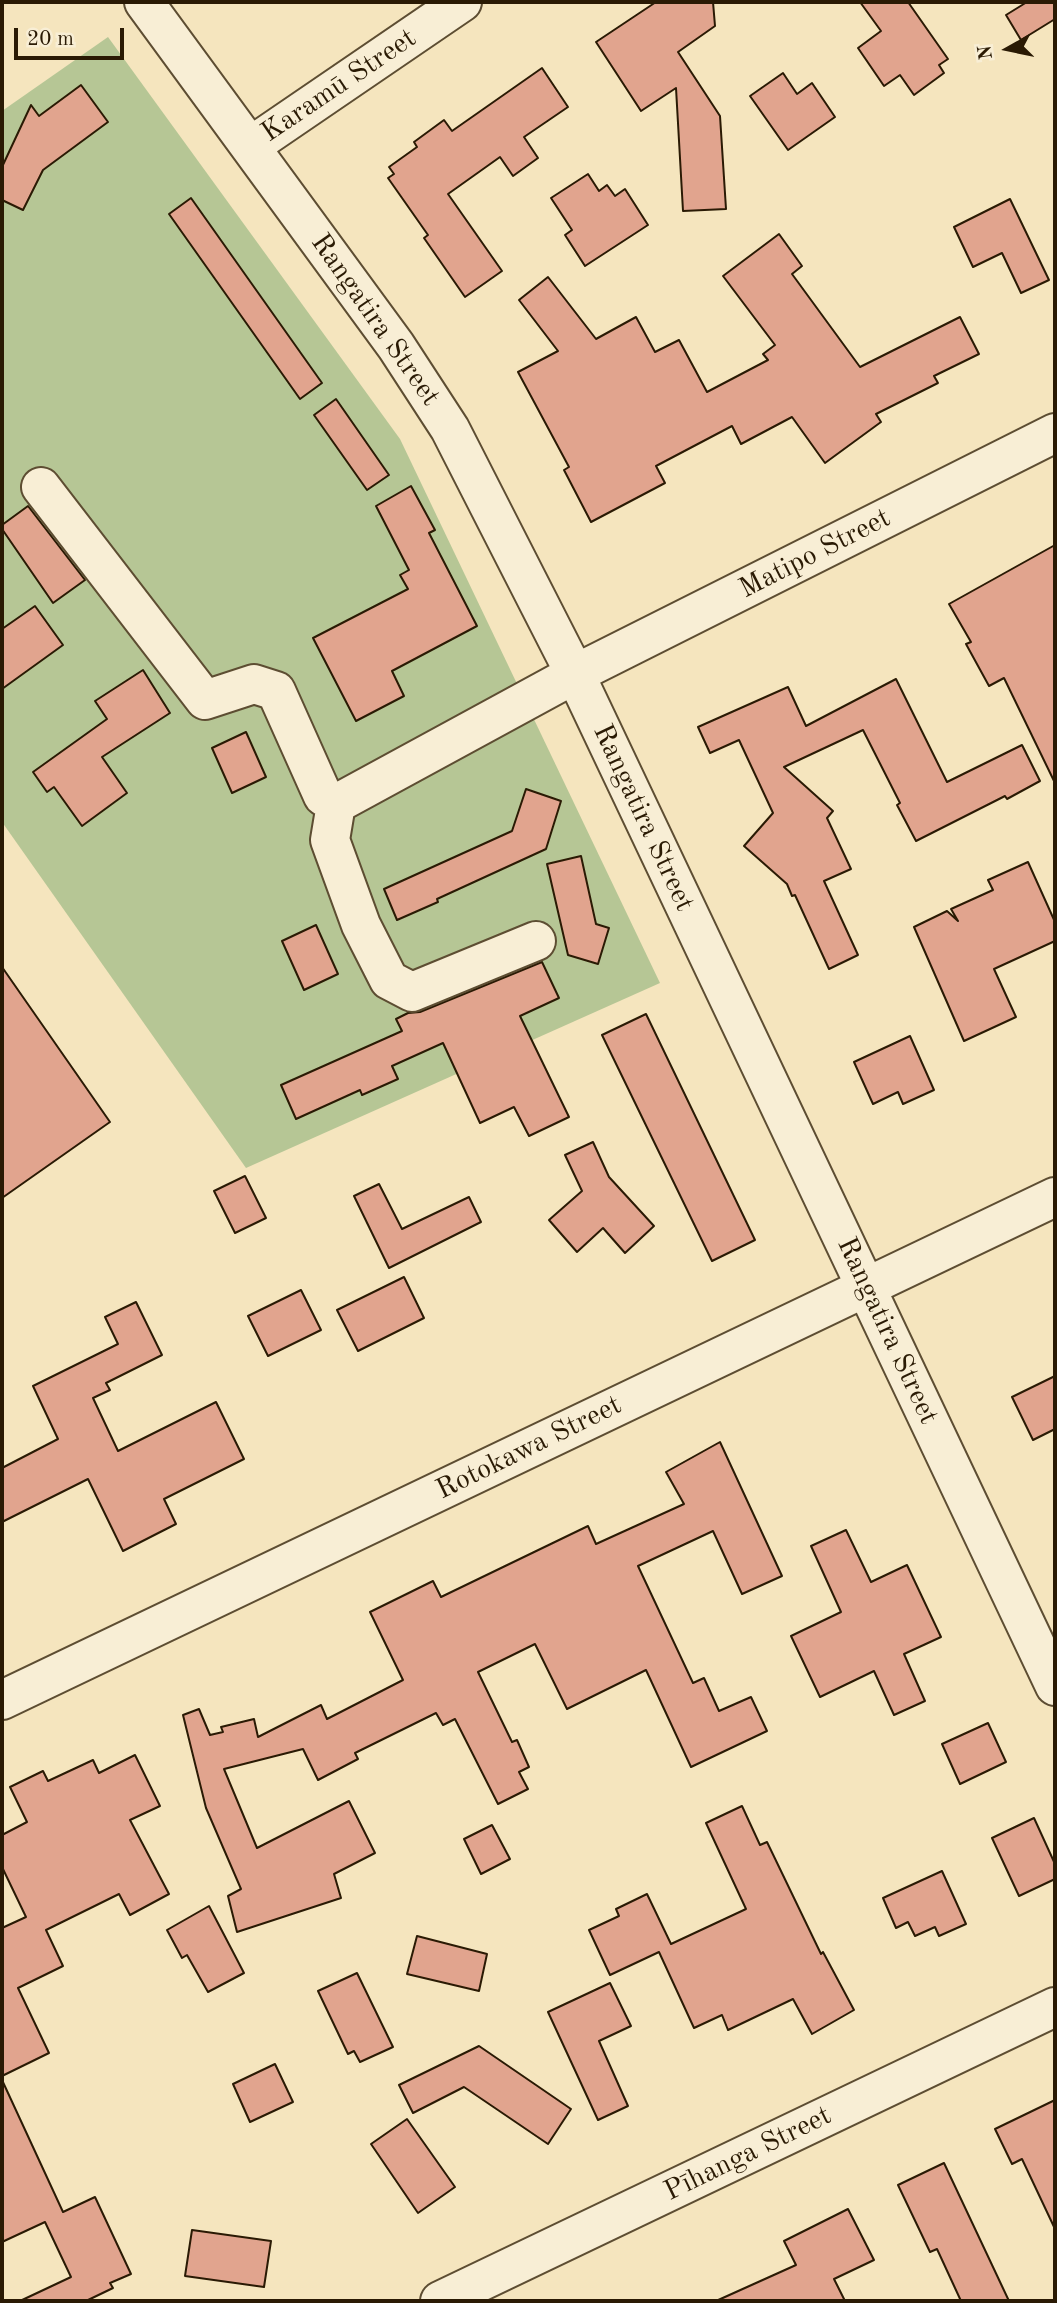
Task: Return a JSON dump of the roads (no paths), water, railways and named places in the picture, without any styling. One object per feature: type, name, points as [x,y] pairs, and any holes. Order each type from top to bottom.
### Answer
[{"type":"street","name":"Rangatira Street","points":[[144,2],[396,346],[450,429],[575,674],[1055,1686]]},
{"type":"street","name":"Karamū Street","points":[[251,146],[462,2]]},
{"type":"street","name":"Matipo Street","points":[[336,804],[575,674],[1055,433]]},
{"type":"street","points":[[41,487],[205,700],[254,684],[276,691],[323,796],[336,804],[330,840],[361,925],[389,980],[412,992],[536,941]]},
{"type":"street","name":"Rotokawa Street","points":[[2,1700],[1055,1197]]},
{"type":"street","name":"Pīhanga Street","points":[[440,2301],[1055,2007]]}]
